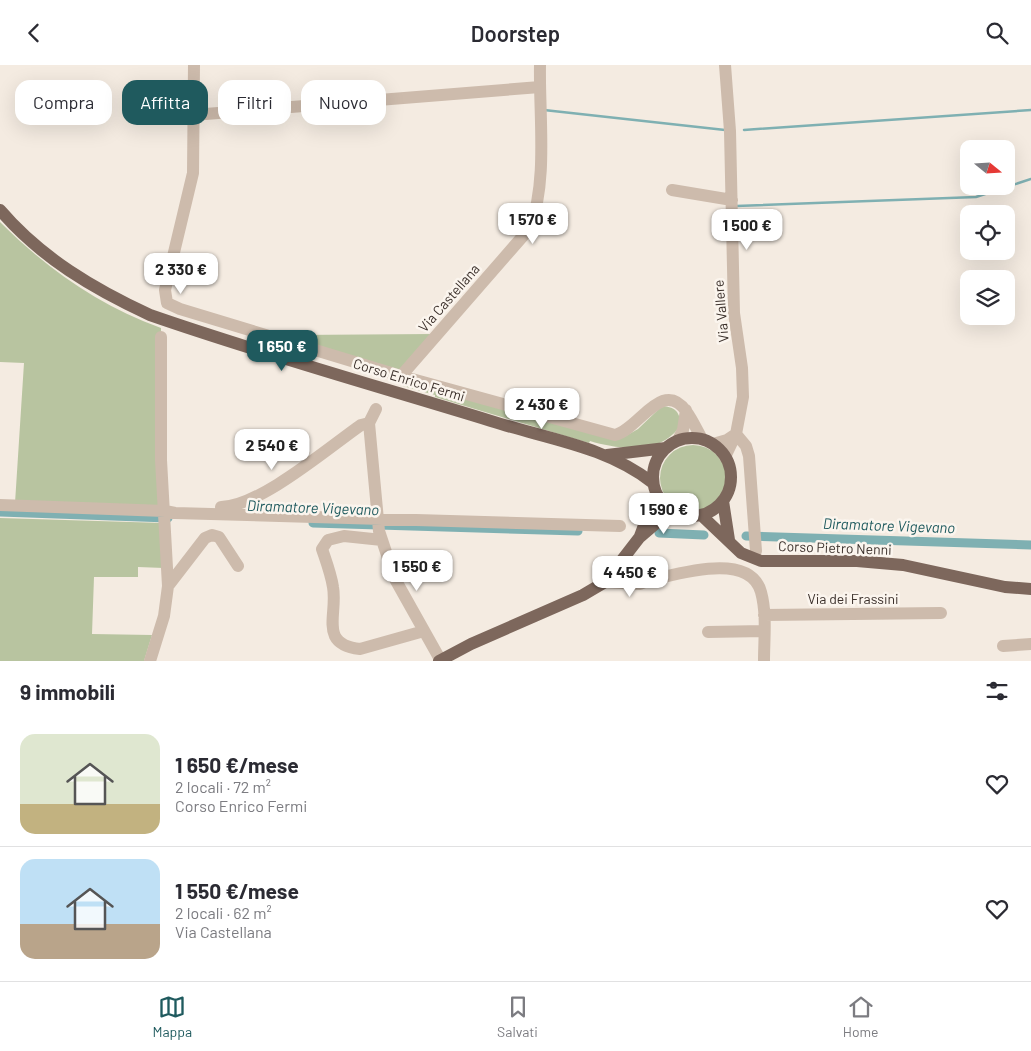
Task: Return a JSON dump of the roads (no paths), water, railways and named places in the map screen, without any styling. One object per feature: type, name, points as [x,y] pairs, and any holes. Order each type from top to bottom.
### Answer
[{"type":"main road","name":"Corso Enrico Fermi","points":[[0,210],[28,239],[69,272],[103,293],[150,315],[506,426],[608,455],[636,469],[655,488]]},
{"type":"main road","points":[[639,538],[655,488],[655,464],[666,448],[678,440],[707,441],[725,457],[730,479],[723,501],[729,539]]},
{"type":"main road","name":"Corso Enrico Fermi","points":[[608,455],[666,448]]},
{"type":"main road","points":[[655,488],[664,505],[676,513],[689,516],[701,515],[723,501]]},
{"type":"main road","points":[[440,661],[471,644],[583,595],[605,582],[639,538],[660,520],[676,513]]},
{"type":"main road","name":"Corso Pietro Nenni","points":[[701,515],[729,539],[741,553],[761,561],[857,561],[903,565],[1005,587],[1031,589]]},
{"type":"main road","name":"Corso Pietro Nenni","points":[[1005,587],[1031,599]]},
{"type":"street","points":[[194,65],[194,80]]},
{"type":"street","name":"Via Castellana","points":[[401,376],[530,228],[538,208],[540,187],[540,65]]},
{"type":"street","name":"Via Vallere","points":[[725,65],[732,200],[734,313],[743,387],[736,434],[727,449],[725,457]]},
{"type":"street","points":[[208,114],[540,87]]},
{"type":"street","points":[[194,125],[193,173],[165,290],[167,303],[180,309],[401,376],[615,435],[625,432],[652,405],[664,400],[673,401],[686,410],[707,441],[727,440],[736,434],[746,446],[749,456],[755,542]]},
{"type":"street","points":[[672,190],[732,200]]},
{"type":"street","points":[[150,661],[164,616],[168,586],[160,396],[161,337]]},
{"type":"street","points":[[376,409],[369,423],[380,530],[395,579],[440,661]]},
{"type":"street","points":[[678,440],[686,410]]},
{"type":"street","points":[[165,514],[234,507],[259,497],[361,425],[369,423]]},
{"type":"street","points":[[0,505],[175,513],[380,530],[620,526]]},
{"type":"street","points":[[380,530],[328,540],[322,549],[333,587],[331,625],[334,635],[350,648],[360,649],[424,631]]},
{"type":"street","points":[[168,586],[205,538],[212,535],[219,537],[238,566]]},
{"type":"street","points":[[626,557],[636,573],[650,580]]},
{"type":"street","points":[[605,582],[640,584],[650,580],[724,567],[746,573],[755,581],[761,591],[764,615],[764,661]]},
{"type":"street","name":"Via dei Frassini","points":[[764,615],[941,613]]},
{"type":"street","points":[[708,632],[764,631]]},
{"type":"street","points":[[1003,646],[1031,644]]},
{"type":"waterway","points":[[544,110],[725,130]]},
{"type":"waterway","points":[[744,130],[1031,110]]},
{"type":"waterway","points":[[736,206],[976,197],[1031,179]]},
{"type":"waterway","name":"Diramatore Vigevano","points":[[0,512],[168,518]]},
{"type":"waterway","name":"Diramatore Vigevano","points":[[313,523],[578,531]]},
{"type":"waterway","name":"Diramatore Vigevano","points":[[659,533],[704,535]]},
{"type":"waterway","name":"Diramatore Vigevano","points":[[746,536],[1031,545]]}]
